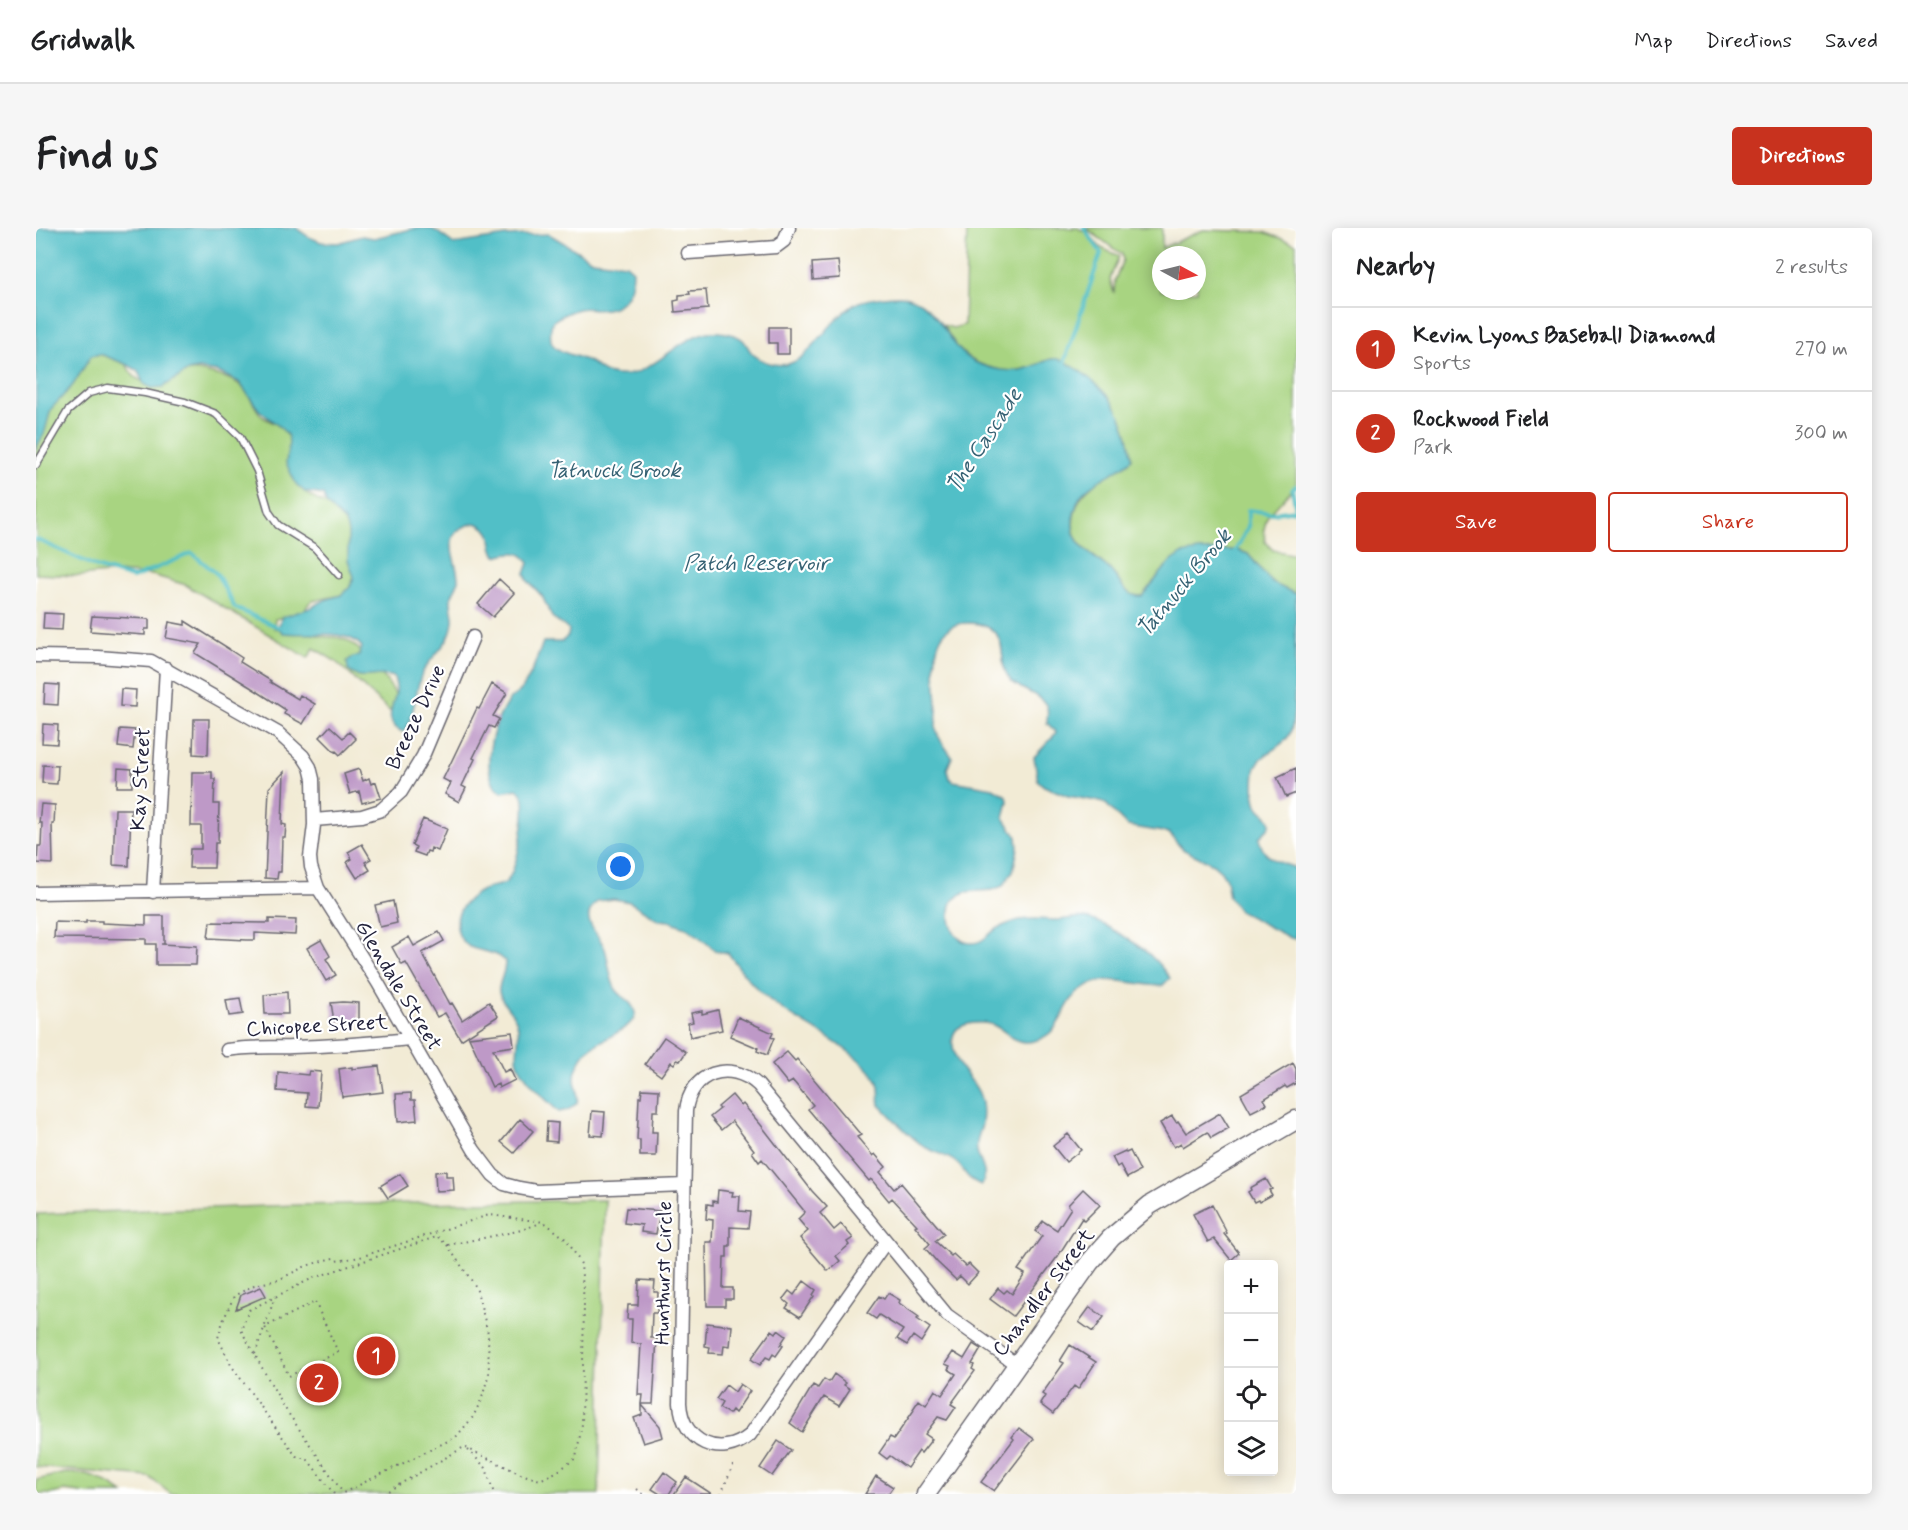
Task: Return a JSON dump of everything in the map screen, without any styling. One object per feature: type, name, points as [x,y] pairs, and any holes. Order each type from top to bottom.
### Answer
[{"type":"main road","name":"Chandler Street","points":[[926,1494],[1090,1262],[1124,1226],[1150,1205],[1296,1120]]},
{"type":"street","points":[[688,253],[776,246],[784,241],[789,228]]},
{"type":"street","name":"Breeze Drive","points":[[314,820],[362,816],[381,810],[400,792],[423,756],[473,637]]},
{"type":"street","name":"Glendale Street","points":[[36,656],[151,661],[278,733],[303,756],[310,767],[313,779],[314,820],[310,857],[318,888],[378,983],[474,1150],[493,1175],[504,1184],[536,1191],[684,1185]]},
{"type":"street","name":"Kay Street","points":[[153,892],[166,668]]},
{"type":"street","points":[[36,893],[318,888]]},
{"type":"street","name":"Chicopee Street","points":[[227,1050],[259,1046],[289,1048],[351,1045],[410,1039]]},
{"type":"street","name":"Hunthurst Circle","points":[[886,1242],[750,1435],[740,1442],[727,1446],[708,1444],[696,1438],[687,1428],[680,1410],[686,1110],[691,1091],[700,1080],[713,1073],[727,1071],[741,1073],[758,1085],[947,1315],[1017,1365]]},
{"type":"lane","points":[[36,465],[68,411],[89,393],[108,388],[185,402],[216,414],[240,437],[257,471],[269,512],[278,525],[315,548],[339,575]]},
{"type":"path","points":[[334,1494],[308,1460],[296,1456],[231,1365],[218,1338],[234,1296],[254,1285],[278,1280],[306,1266],[332,1257],[336,1261],[360,1257],[489,1215],[544,1222],[567,1240],[581,1264],[584,1302],[582,1413],[576,1458],[540,1480],[521,1474],[464,1447]]},
{"type":"path","points":[[447,1245],[518,1231],[544,1222]]},
{"type":"path","points":[[438,1237],[447,1245],[476,1287],[488,1333],[489,1372],[482,1398],[473,1418],[456,1437],[343,1493],[284,1407],[242,1330],[249,1310],[313,1278],[433,1238],[438,1237]]},
{"type":"path","points":[[255,1354],[275,1297]]},
{"type":"path","points":[[315,1302],[338,1352],[289,1376],[265,1327],[315,1302]]},
{"type":"path","points":[[383,1494],[464,1447]]},
{"type":"path","points":[[464,1447],[486,1468],[494,1494]]},
{"type":"path","points":[[721,1494],[734,1463]]},
{"type":"path","points":[[637,1489],[643,1494]]},
{"type":"green space","points":[[967,228],[1078,228],[1089,234],[1101,248],[1119,256],[1110,279],[1114,293],[1115,280],[1123,260],[1122,254],[1085,228],[1162,228],[1162,246],[1152,246],[1152,300],[1206,300],[1206,246],[1167,246],[1203,230],[1264,232],[1296,244],[1296,485],[1267,517],[1264,529],[1265,542],[1273,550],[1296,555],[1296,594],[1272,583],[1248,554],[1237,550],[1199,551],[1169,563],[1142,596],[1136,596],[1127,591],[1111,571],[1082,546],[1074,532],[1073,523],[1078,504],[1092,486],[1051,359],[1031,367],[1011,371],[987,367],[965,355],[943,325],[953,328],[964,325]]},
{"type":"green space","points":[[102,355],[126,363],[132,374],[148,382],[188,371],[198,371],[236,382],[245,390],[263,417],[288,430],[303,490],[334,508],[349,530],[354,555],[354,574],[353,582],[346,594],[310,602],[302,613],[275,619],[274,628],[340,638],[350,642],[372,663],[396,695],[392,713],[335,661],[314,648],[308,658],[186,585],[152,575],[116,572],[80,576],[36,574],[36,452],[47,413],[83,359]]},
{"type":"green space","points":[[605,1200],[599,1494],[171,1494],[149,1477],[36,1467],[37,1214],[298,1205]]},
{"type":"green space","points":[[66,1473],[97,1478],[124,1494],[65,1491],[36,1494],[36,1480]]},
{"type":"water","name":"Patch Reservoir","points":[[36,228],[296,228],[321,242],[338,243],[362,236],[374,238],[412,229],[429,228],[454,244],[506,236],[549,234],[592,260],[626,264],[633,270],[630,289],[619,304],[606,309],[581,308],[571,311],[552,322],[550,336],[553,345],[561,351],[588,361],[604,372],[620,375],[633,374],[692,338],[709,332],[725,333],[743,340],[751,352],[763,361],[778,365],[788,364],[805,354],[836,320],[858,302],[899,296],[913,299],[924,305],[933,313],[956,346],[981,365],[1008,371],[1022,370],[1054,359],[1070,364],[1108,396],[1124,424],[1132,456],[1126,464],[1094,484],[1079,498],[1074,514],[1074,532],[1087,552],[1108,568],[1130,594],[1136,596],[1142,596],[1169,563],[1182,554],[1237,550],[1248,554],[1272,583],[1296,594],[1295,700],[1291,731],[1283,742],[1261,759],[1255,771],[1254,784],[1256,803],[1270,822],[1259,838],[1264,851],[1272,859],[1296,868],[1296,939],[1239,911],[1229,897],[1226,879],[1221,871],[1213,864],[1182,849],[1169,833],[1128,826],[1106,804],[1068,796],[1038,781],[1034,757],[1056,732],[1047,723],[1047,707],[1043,701],[1009,678],[1004,667],[1000,640],[994,632],[976,624],[954,625],[945,632],[939,642],[935,667],[936,730],[952,757],[947,769],[949,778],[953,781],[993,788],[1007,796],[1004,818],[1017,837],[1018,848],[1013,871],[1003,886],[992,890],[965,892],[953,900],[950,920],[955,933],[965,942],[976,943],[1000,927],[1021,920],[1085,918],[1112,929],[1132,942],[1155,960],[1170,978],[1162,986],[1105,981],[1085,987],[1069,1003],[1053,1030],[1034,1041],[1022,1042],[993,1025],[984,1023],[970,1024],[957,1029],[953,1038],[956,1056],[960,1066],[976,1088],[982,1103],[982,1124],[977,1141],[978,1155],[984,1172],[981,1185],[970,1179],[954,1161],[925,1147],[907,1133],[880,1105],[879,1086],[876,1079],[860,1060],[768,999],[728,953],[716,951],[685,927],[670,921],[659,920],[630,902],[614,899],[598,901],[589,914],[589,920],[605,949],[615,988],[632,1005],[635,1013],[630,1024],[587,1051],[578,1065],[575,1076],[577,1103],[568,1110],[559,1112],[534,1087],[518,1064],[517,1025],[499,992],[505,961],[499,956],[468,946],[463,942],[459,935],[457,919],[464,905],[475,894],[505,883],[511,875],[521,840],[524,814],[523,796],[517,789],[502,792],[494,784],[490,774],[490,746],[499,718],[511,698],[525,684],[543,642],[561,642],[568,636],[569,630],[552,617],[542,596],[528,581],[525,574],[529,563],[526,558],[518,553],[496,556],[490,534],[476,523],[461,528],[455,533],[452,541],[458,582],[451,599],[453,618],[451,630],[421,676],[412,715],[406,728],[403,732],[397,728],[390,714],[396,690],[394,677],[358,676],[348,670],[347,661],[359,656],[362,647],[356,641],[337,635],[283,633],[279,628],[282,617],[341,595],[350,587],[354,577],[348,560],[348,532],[345,522],[327,505],[323,495],[305,492],[296,484],[286,463],[288,436],[259,410],[239,382],[218,372],[198,369],[188,371],[163,387],[152,388],[144,384],[137,370],[128,365],[100,354],[91,356],[73,385],[51,409],[45,431],[36,449]]},
{"type":"building","points":[[838,261],[840,278],[813,280],[812,263]]},
{"type":"building","points":[[706,290],[708,309],[675,312],[674,301],[679,300],[679,295],[690,294],[689,291]]},
{"type":"building","points":[[769,327],[789,327],[789,354],[777,354],[777,343],[769,343]]},
{"type":"building","points":[[499,579],[514,593],[493,617],[478,604]]},
{"type":"building","points":[[44,613],[63,614],[62,630],[43,629]]},
{"type":"building","points":[[92,616],[149,619],[149,629],[145,629],[145,635],[90,631]]},
{"type":"building","points":[[185,621],[242,658],[240,662],[270,682],[298,699],[300,695],[315,704],[303,724],[284,714],[286,710],[195,653],[201,644],[166,638],[169,622],[185,625]]},
{"type":"building","points":[[45,684],[59,685],[58,705],[44,704]]},
{"type":"building","points":[[492,684],[507,693],[493,716],[499,719],[494,728],[489,726],[473,758],[475,759],[462,786],[466,788],[459,802],[445,794],[451,783],[443,779],[477,708],[479,709]]},
{"type":"building","points":[[121,689],[136,690],[135,707],[120,706]]},
{"type":"building","points":[[194,719],[209,719],[208,755],[193,754]]},
{"type":"building","points":[[43,724],[58,725],[57,744],[42,743]]},
{"type":"building","points":[[330,726],[343,738],[349,732],[356,739],[340,755],[320,737]]},
{"type":"building","points":[[120,729],[135,730],[133,749],[118,747]]},
{"type":"building","points":[[43,765],[58,766],[57,784],[42,783]]},
{"type":"building","points":[[118,768],[132,769],[132,787],[117,787]]},
{"type":"building","points":[[1296,768],[1296,793],[1286,797],[1277,777]]},
{"type":"building","points":[[359,769],[363,781],[369,778],[371,784],[376,782],[381,798],[362,803],[359,791],[350,794],[344,774]]},
{"type":"building","points":[[192,772],[212,772],[212,779],[215,779],[214,804],[219,804],[218,843],[215,843],[214,868],[189,868],[190,849],[201,849],[201,826],[191,826]]},
{"type":"building","points":[[284,772],[282,824],[286,825],[285,837],[282,837],[281,872],[278,872],[277,879],[265,878],[269,788]]},
{"type":"building","points":[[41,804],[55,805],[54,824],[52,824],[53,864],[37,863],[38,846],[41,846],[42,823],[39,823]]},
{"type":"building","points":[[115,809],[131,809],[129,866],[113,865]]},
{"type":"building","points":[[423,819],[447,829],[438,851],[431,848],[425,856],[414,852],[416,847],[412,845]]},
{"type":"building","points":[[362,844],[371,859],[365,862],[370,870],[357,878],[347,862],[352,859],[348,852]]},
{"type":"building","points":[[393,901],[397,923],[380,927],[375,905]]},
{"type":"building","points":[[146,916],[164,916],[164,944],[161,944],[197,946],[196,965],[156,965],[156,944],[146,944],[146,939],[54,938],[55,922],[102,921],[102,923],[146,925]]},
{"type":"building","points":[[269,919],[296,920],[295,935],[255,933],[255,940],[208,938],[210,922],[269,923]]},
{"type":"building","points":[[439,932],[444,941],[422,953],[450,1004],[452,1003],[462,1020],[489,1002],[498,1016],[461,1040],[445,1013],[437,1017],[406,963],[402,965],[392,947],[409,937],[414,946]]},
{"type":"building","points":[[321,940],[330,956],[326,959],[336,975],[326,981],[307,948]]},
{"type":"building","points":[[287,992],[288,1014],[265,1014],[264,995]]},
{"type":"building","points":[[240,998],[243,1014],[229,1016],[226,1000]]},
{"type":"building","points":[[331,1003],[359,1003],[359,1022],[334,1021]]},
{"type":"building","points":[[718,1010],[722,1030],[690,1037],[688,1023],[693,1022],[691,1013],[702,1011],[702,1014]]},
{"type":"building","points":[[738,1017],[773,1033],[771,1037],[774,1038],[767,1055],[757,1051],[758,1048],[730,1036]]},
{"type":"building","points":[[512,1032],[514,1046],[493,1049],[504,1072],[510,1069],[515,1080],[499,1088],[498,1084],[492,1087],[469,1037]]},
{"type":"building","points":[[664,1037],[686,1052],[680,1061],[677,1060],[674,1064],[671,1062],[661,1076],[645,1064]]},
{"type":"building","points":[[787,1052],[795,1061],[797,1059],[861,1135],[857,1137],[886,1167],[880,1172],[894,1189],[901,1183],[944,1234],[935,1241],[951,1256],[953,1254],[966,1266],[969,1264],[978,1273],[968,1284],[960,1276],[956,1280],[937,1262],[925,1248],[930,1244],[915,1226],[917,1225],[892,1198],[889,1201],[871,1179],[869,1181],[808,1109],[813,1105],[793,1081],[788,1084],[772,1064]]},
{"type":"building","points":[[1293,1063],[1296,1069],[1296,1083],[1287,1088],[1285,1086],[1264,1099],[1267,1104],[1251,1112],[1241,1094]]},
{"type":"building","points":[[379,1066],[383,1092],[342,1097],[339,1069]]},
{"type":"building","points":[[309,1071],[321,1072],[318,1107],[306,1106],[307,1093],[277,1091],[278,1072],[308,1075]]},
{"type":"building","points":[[642,1089],[659,1090],[658,1111],[653,1111],[652,1132],[657,1132],[656,1156],[640,1156],[640,1140],[637,1140],[639,1097],[641,1097]]},
{"type":"building","points":[[411,1093],[411,1100],[415,1100],[417,1120],[398,1122],[396,1094]]},
{"type":"building","points":[[732,1095],[761,1125],[827,1207],[820,1213],[834,1230],[841,1224],[853,1238],[847,1242],[849,1245],[836,1256],[840,1261],[828,1271],[800,1238],[808,1231],[798,1219],[805,1212],[762,1159],[759,1162],[752,1152],[754,1150],[732,1121],[721,1130],[710,1117]]},
{"type":"building","points":[[592,1111],[605,1112],[603,1136],[590,1135]]},
{"type":"building","points":[[1220,1113],[1229,1128],[1211,1138],[1207,1132],[1183,1147],[1181,1143],[1174,1147],[1160,1123],[1172,1116],[1186,1133]]},
{"type":"building","points":[[520,1119],[533,1131],[514,1153],[501,1142]]},
{"type":"building","points":[[547,1122],[558,1123],[557,1142],[546,1141]]},
{"type":"building","points":[[1068,1134],[1081,1150],[1066,1162],[1053,1146]]},
{"type":"building","points":[[1125,1151],[1126,1153],[1130,1151],[1140,1171],[1127,1178],[1120,1165],[1117,1167],[1112,1157]]},
{"type":"building","points":[[446,1171],[446,1176],[453,1176],[454,1190],[436,1191],[435,1172]]},
{"type":"building","points":[[400,1174],[408,1186],[388,1198],[380,1186]]},
{"type":"building","points":[[1266,1179],[1272,1189],[1269,1190],[1272,1195],[1259,1202],[1258,1200],[1254,1202],[1248,1192],[1250,1188]]},
{"type":"building","points":[[1083,1189],[1100,1205],[1084,1221],[1082,1218],[1058,1256],[1013,1316],[990,1299],[998,1288],[1004,1293],[1007,1290],[1012,1294],[1025,1274],[1018,1270],[1042,1236],[1035,1231],[1043,1221],[1057,1230],[1071,1208],[1068,1205]]},
{"type":"building","points":[[718,1190],[733,1192],[732,1196],[740,1196],[739,1211],[750,1212],[748,1228],[730,1227],[730,1246],[727,1246],[727,1257],[724,1257],[723,1288],[733,1288],[733,1299],[725,1299],[725,1306],[707,1306],[706,1242],[712,1242],[713,1220],[706,1219],[707,1204],[713,1205],[713,1201],[717,1202]]},
{"type":"building","points":[[1212,1205],[1227,1233],[1224,1234],[1239,1253],[1231,1260],[1214,1239],[1208,1242],[1193,1214]]},
{"type":"building","points":[[626,1208],[660,1211],[656,1234],[641,1232],[642,1225],[624,1223]]},
{"type":"building","points":[[639,1280],[655,1281],[654,1292],[658,1292],[657,1313],[652,1313],[651,1338],[657,1338],[653,1404],[642,1404],[643,1395],[638,1395],[641,1344],[631,1343],[632,1319],[627,1319],[628,1305],[638,1305]]},
{"type":"building","points":[[804,1281],[816,1290],[800,1317],[786,1308],[789,1304],[783,1299],[789,1291],[794,1295]]},
{"type":"building","points":[[261,1287],[266,1296],[236,1309],[241,1295]]},
{"type":"building","points":[[888,1293],[900,1300],[899,1303],[930,1328],[921,1342],[913,1336],[907,1345],[897,1339],[903,1330],[879,1315],[876,1319],[867,1313],[879,1296],[884,1299]]},
{"type":"building","points":[[1090,1307],[1104,1317],[1093,1332],[1079,1322]]},
{"type":"building","points":[[707,1323],[732,1326],[730,1346],[724,1345],[723,1354],[709,1353],[710,1347],[705,1346]]},
{"type":"building","points":[[772,1330],[776,1333],[778,1330],[786,1336],[780,1345],[783,1346],[776,1356],[773,1354],[770,1359],[766,1357],[760,1365],[751,1359]]},
{"type":"building","points":[[973,1344],[981,1349],[972,1364],[974,1365],[972,1369],[975,1371],[951,1404],[956,1407],[947,1420],[938,1417],[925,1434],[932,1439],[921,1453],[919,1451],[907,1468],[890,1456],[887,1459],[879,1453],[890,1437],[894,1439],[919,1400],[926,1405],[935,1390],[942,1395],[956,1374],[948,1369],[950,1366],[945,1364],[953,1352],[964,1359]]},
{"type":"building","points":[[1070,1345],[1096,1362],[1078,1389],[1074,1386],[1053,1414],[1040,1404],[1045,1396],[1042,1394],[1064,1363],[1060,1361]]},
{"type":"building","points":[[834,1374],[850,1389],[839,1406],[824,1397],[802,1432],[790,1423],[813,1385],[818,1388],[824,1379],[829,1382]]},
{"type":"building","points":[[740,1384],[750,1391],[735,1413],[732,1410],[729,1414],[719,1408],[722,1403],[716,1399],[726,1385],[735,1392]]},
{"type":"building","points":[[642,1405],[660,1426],[663,1437],[643,1443],[634,1418],[642,1415]]},
{"type":"building","points":[[1019,1428],[1034,1439],[994,1491],[981,1482],[1014,1439],[1012,1437]]},
{"type":"building","points":[[778,1441],[791,1450],[772,1476],[760,1468]]},
{"type":"building","points":[[664,1472],[677,1482],[669,1494],[660,1494],[652,1489]]},
{"type":"building","points":[[876,1476],[893,1487],[888,1494],[865,1494]]},
{"type":"building","points":[[686,1477],[712,1494],[674,1494]]},
{"type":"waterway","name":"The Cascade","points":[[1063,366],[1101,253],[1084,228]]},
{"type":"waterway","name":"Tatnuck Brook","points":[[1296,486],[1292,489],[1296,509]]},
{"type":"waterway","name":"Tatnuck Brook","points":[[1234,553],[1248,527],[1248,510],[1273,513],[1296,510]]},
{"type":"waterway","name":"Tatnuck Brook","points":[[36,539],[99,568],[133,578],[192,553],[217,574],[235,608],[282,627]]},
{"type":"place","name":"Kevin Lyons Baseball Diamond","points":[[376,1356]]},
{"type":"place","name":"Rockwood Field","points":[[319,1383]]}]
